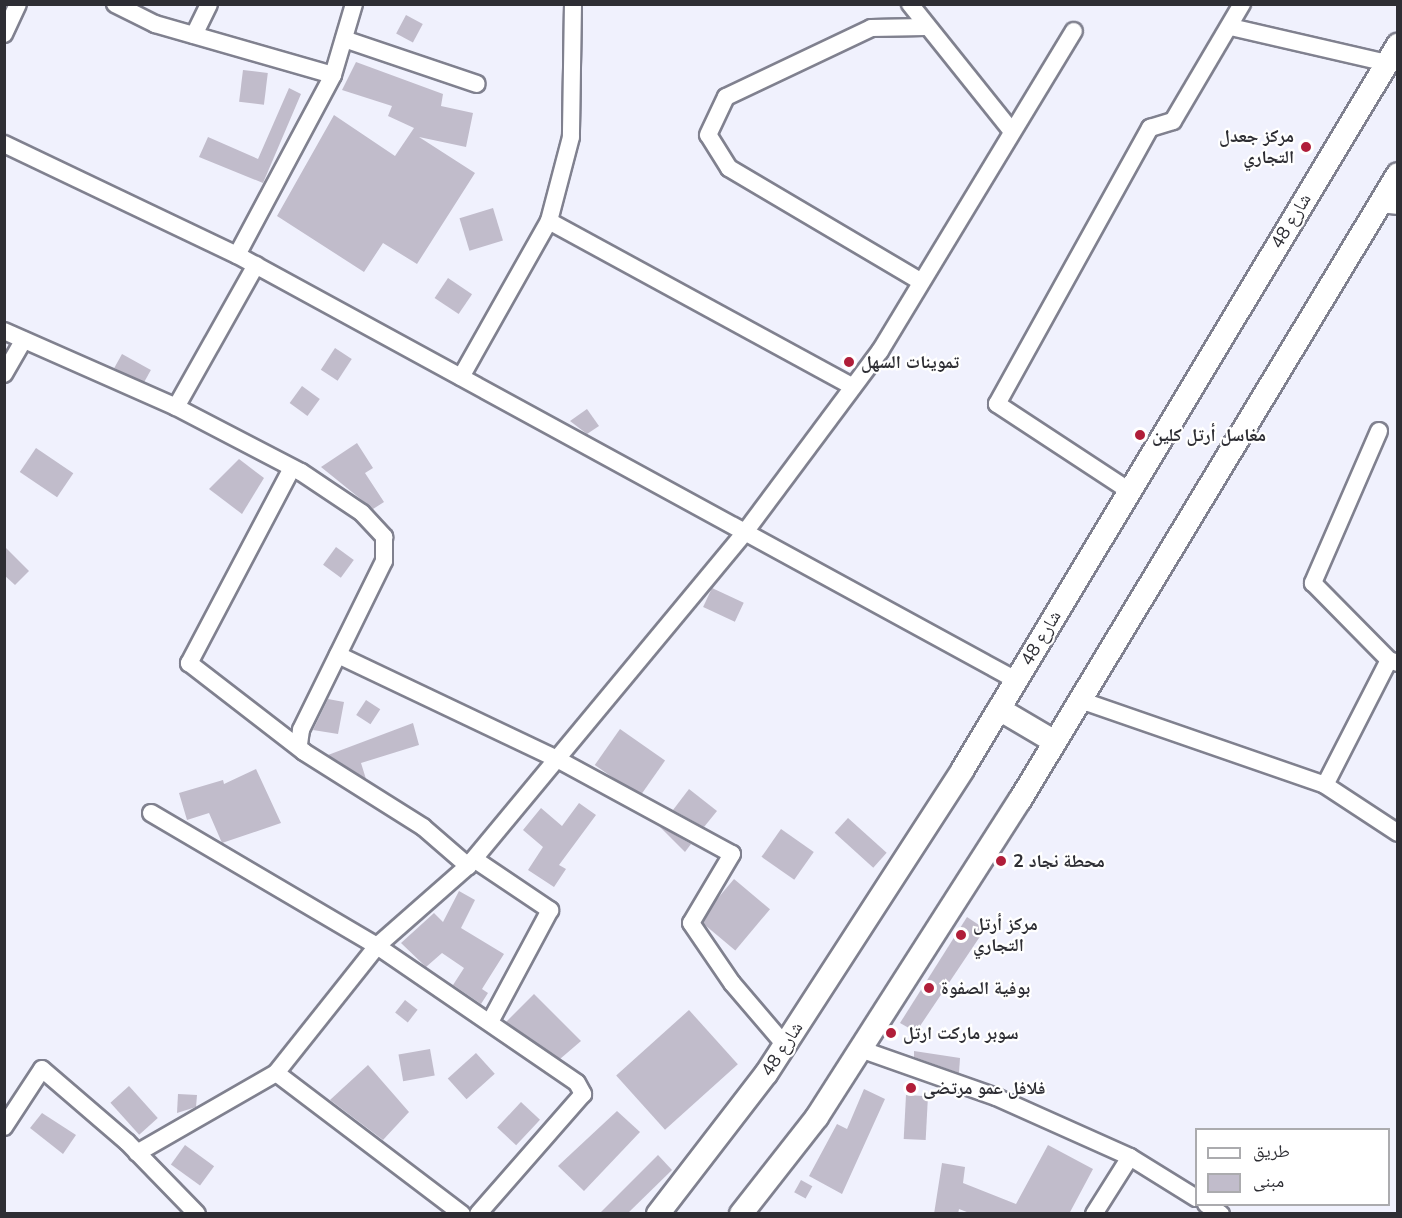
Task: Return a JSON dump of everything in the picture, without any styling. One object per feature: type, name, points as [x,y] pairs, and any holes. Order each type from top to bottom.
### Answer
[{"type":"main road","name":"شارع 48","points":[[658,1214],[785,1045],[999,709],[1128,490],[1392,54]]},
{"type":"main road","points":[[741,1214],[817,1117],[1055,742],[1388,205],[1398,174]]},
{"type":"main road","points":[[999,709],[1055,742]]},
{"type":"street","points":[[4,33],[18,4]]},
{"type":"street","points":[[115,4],[194,35],[333,75]]},
{"type":"street","points":[[194,35],[209,4]]},
{"type":"street","points":[[237,255],[333,75],[354,4]]},
{"type":"street","points":[[461,377],[549,221],[571,137],[573,4]]},
{"type":"street","points":[[910,4],[925,27],[1011,130]]},
{"type":"street","points":[[1128,490],[997,404],[1150,128],[1173,121],[1231,27],[1242,4]]},
{"type":"street","points":[[920,281],[729,168],[708,135],[726,97],[871,28],[925,27]]},
{"type":"street","points":[[1231,27],[1392,54]]},
{"type":"street","points":[[137,1152],[276,1073],[377,946],[471,862],[745,532],[853,387],[1074,31]]},
{"type":"street","points":[[344,39],[477,84]]},
{"type":"street","points":[[4,144],[237,255],[1016,680]]},
{"type":"street","points":[[549,221],[853,387]]},
{"type":"street","points":[[176,407],[256,266]]},
{"type":"street","points":[[4,331],[176,407],[292,468],[362,513],[384,537],[384,561],[301,730],[299,745]]},
{"type":"street","points":[[4,374],[24,340]]},
{"type":"street","points":[[1324,785],[1393,662],[1312,583],[1379,431]]},
{"type":"street","points":[[292,468],[189,663],[299,745],[423,827],[471,862],[550,910],[490,1022]]},
{"type":"street","points":[[338,656],[557,759],[732,854],[691,923],[732,984],[785,1045]]},
{"type":"street","points":[[1080,700],[1324,785],[1398,833]]},
{"type":"street","points":[[151,813],[377,946],[577,1083],[583,1094],[477,1214]]},
{"type":"street","points":[[860,1049],[996,1097],[1130,1157],[1195,1197]]},
{"type":"street","points":[[4,1127],[42,1069],[137,1152],[198,1214]]},
{"type":"street","points":[[276,1073],[462,1214]]},
{"type":"street","points":[[1094,1214],[1130,1157]]},
{"type":"building","points":[[406,15],[423,24],[413,42],[396,34]]},
{"type":"building","points":[[356,62],[443,94],[441,106],[473,113],[466,147],[419,137],[475,173],[417,264],[383,243],[364,272],[277,216],[334,115],[395,156],[414,128],[388,116],[392,106],[342,90]]},
{"type":"building","points":[[243,70],[268,73],[264,105],[239,102]]},
{"type":"building","points":[[289,88],[301,94],[263,183],[199,157],[208,137],[258,159]]},
{"type":"building","points":[[493,208],[503,241],[469,251],[460,218]]},
{"type":"building","points":[[448,278],[472,294],[459,314],[435,298]]},
{"type":"building","points":[[335,348],[352,359],[338,381],[321,370]]},
{"type":"building","points":[[122,354],[151,370],[143,384],[114,368]]},
{"type":"building","points":[[302,386],[320,399],[307,416],[290,403]]},
{"type":"building","points":[[587,409],[599,426],[587,434],[570,421]]},
{"type":"building","points":[[357,443],[373,468],[365,473],[384,502],[373,509],[321,467]]},
{"type":"building","points":[[36,448],[73,473],[57,497],[20,472]]},
{"type":"building","points":[[239,459],[264,478],[242,514],[209,489]]},
{"type":"building","points":[[4,546],[29,571],[15,585],[4,575]]},
{"type":"building","points":[[336,547],[354,560],[341,578],[323,565]]},
{"type":"building","points":[[712,588],[744,603],[735,622],[703,607]]},
{"type":"building","points":[[328,699],[344,702],[338,734],[313,730]]},
{"type":"building","points":[[366,700],[380,709],[370,724],[356,715]]},
{"type":"building","points":[[413,723],[419,745],[361,763],[366,779],[328,755]]},
{"type":"building","points":[[620,729],[665,761],[640,797],[595,765]]},
{"type":"building","points":[[256,769],[281,823],[222,843],[209,813],[187,820],[179,793],[223,780],[224,784]]},
{"type":"building","points":[[689,789],[717,811],[704,827],[673,810]]},
{"type":"building","points":[[579,803],[596,815],[559,865],[566,869],[554,887],[528,870],[543,847],[523,830],[541,808],[562,826]]},
{"type":"building","points":[[848,818],[887,853],[873,868],[835,833]]},
{"type":"building","points":[[659,826],[691,844],[685,852]]},
{"type":"building","points":[[781,829],[814,852],[794,880],[761,857]]},
{"type":"building","points":[[734,879],[770,909],[735,951],[699,920]]},
{"type":"building","points":[[459,891],[475,900],[461,928],[504,954],[482,989],[488,993],[481,1004],[453,985],[464,968],[442,953],[426,967],[401,943],[434,913],[443,922]]},
{"type":"building","points":[[967,917],[985,929],[916,1032],[900,1023]]},
{"type":"building","points":[[534,994],[581,1041],[560,1059],[506,1022]]},
{"type":"building","points":[[405,1000],[418,1010],[408,1022],[395,1013]]},
{"type":"building","points":[[689,1010],[738,1064],[665,1130],[616,1076]]},
{"type":"building","points":[[430,1049],[435,1076],[403,1081],[398,1055]]},
{"type":"building","points":[[914,1051],[960,1058],[959,1073],[914,1057]]},
{"type":"building","points":[[476,1053],[495,1074],[466,1099],[448,1078]]},
{"type":"building","points":[[368,1065],[409,1112],[383,1140],[330,1100]]},
{"type":"building","points":[[129,1086],[158,1118],[139,1135],[110,1103]]},
{"type":"building","points":[[864,1089],[885,1099],[842,1194],[809,1176],[837,1124],[847,1129]]},
{"type":"building","points":[[178,1094],[197,1095],[196,1107],[177,1113]]},
{"type":"building","points":[[906,1095],[928,1096],[926,1140],[904,1139]]},
{"type":"building","points":[[521,1102],[540,1120],[516,1145],[497,1128]]},
{"type":"building","points":[[617,1111],[640,1132],[584,1191],[558,1166]]},
{"type":"building","points":[[42,1113],[76,1135],[63,1154],[30,1128]]},
{"type":"building","points":[[185,1145],[214,1166],[200,1186],[171,1164]]},
{"type":"building","points":[[1048,1145],[1093,1169],[1069,1214],[972,1214],[959,1209],[958,1214],[934,1214],[942,1163],[965,1167],[963,1183],[1016,1204]]},
{"type":"building","points":[[658,1155],[672,1170],[627,1214],[599,1214]]},
{"type":"building","points":[[801,1180],[812,1186],[806,1199],[794,1192]]},
{"type":"place","name":"مركز جعدل التجاري","points":[[1306,147]]},
{"type":"place","name":"تموينات السهل","points":[[849,362]]},
{"type":"place","name":"مغاسل أرتل كلين","points":[[1140,435]]},
{"type":"place","name":"محطة نجاد 2","points":[[1001,861]]},
{"type":"place","name":"مركز أرتل التجاري","points":[[961,935]]},
{"type":"place","name":"بوفية الصفوة","points":[[929,988]]},
{"type":"place","name":"سوبر ماركت ارتل","points":[[891,1033]]},
{"type":"place","name":"فلافل عمو مرتضى","points":[[911,1088]]}]
